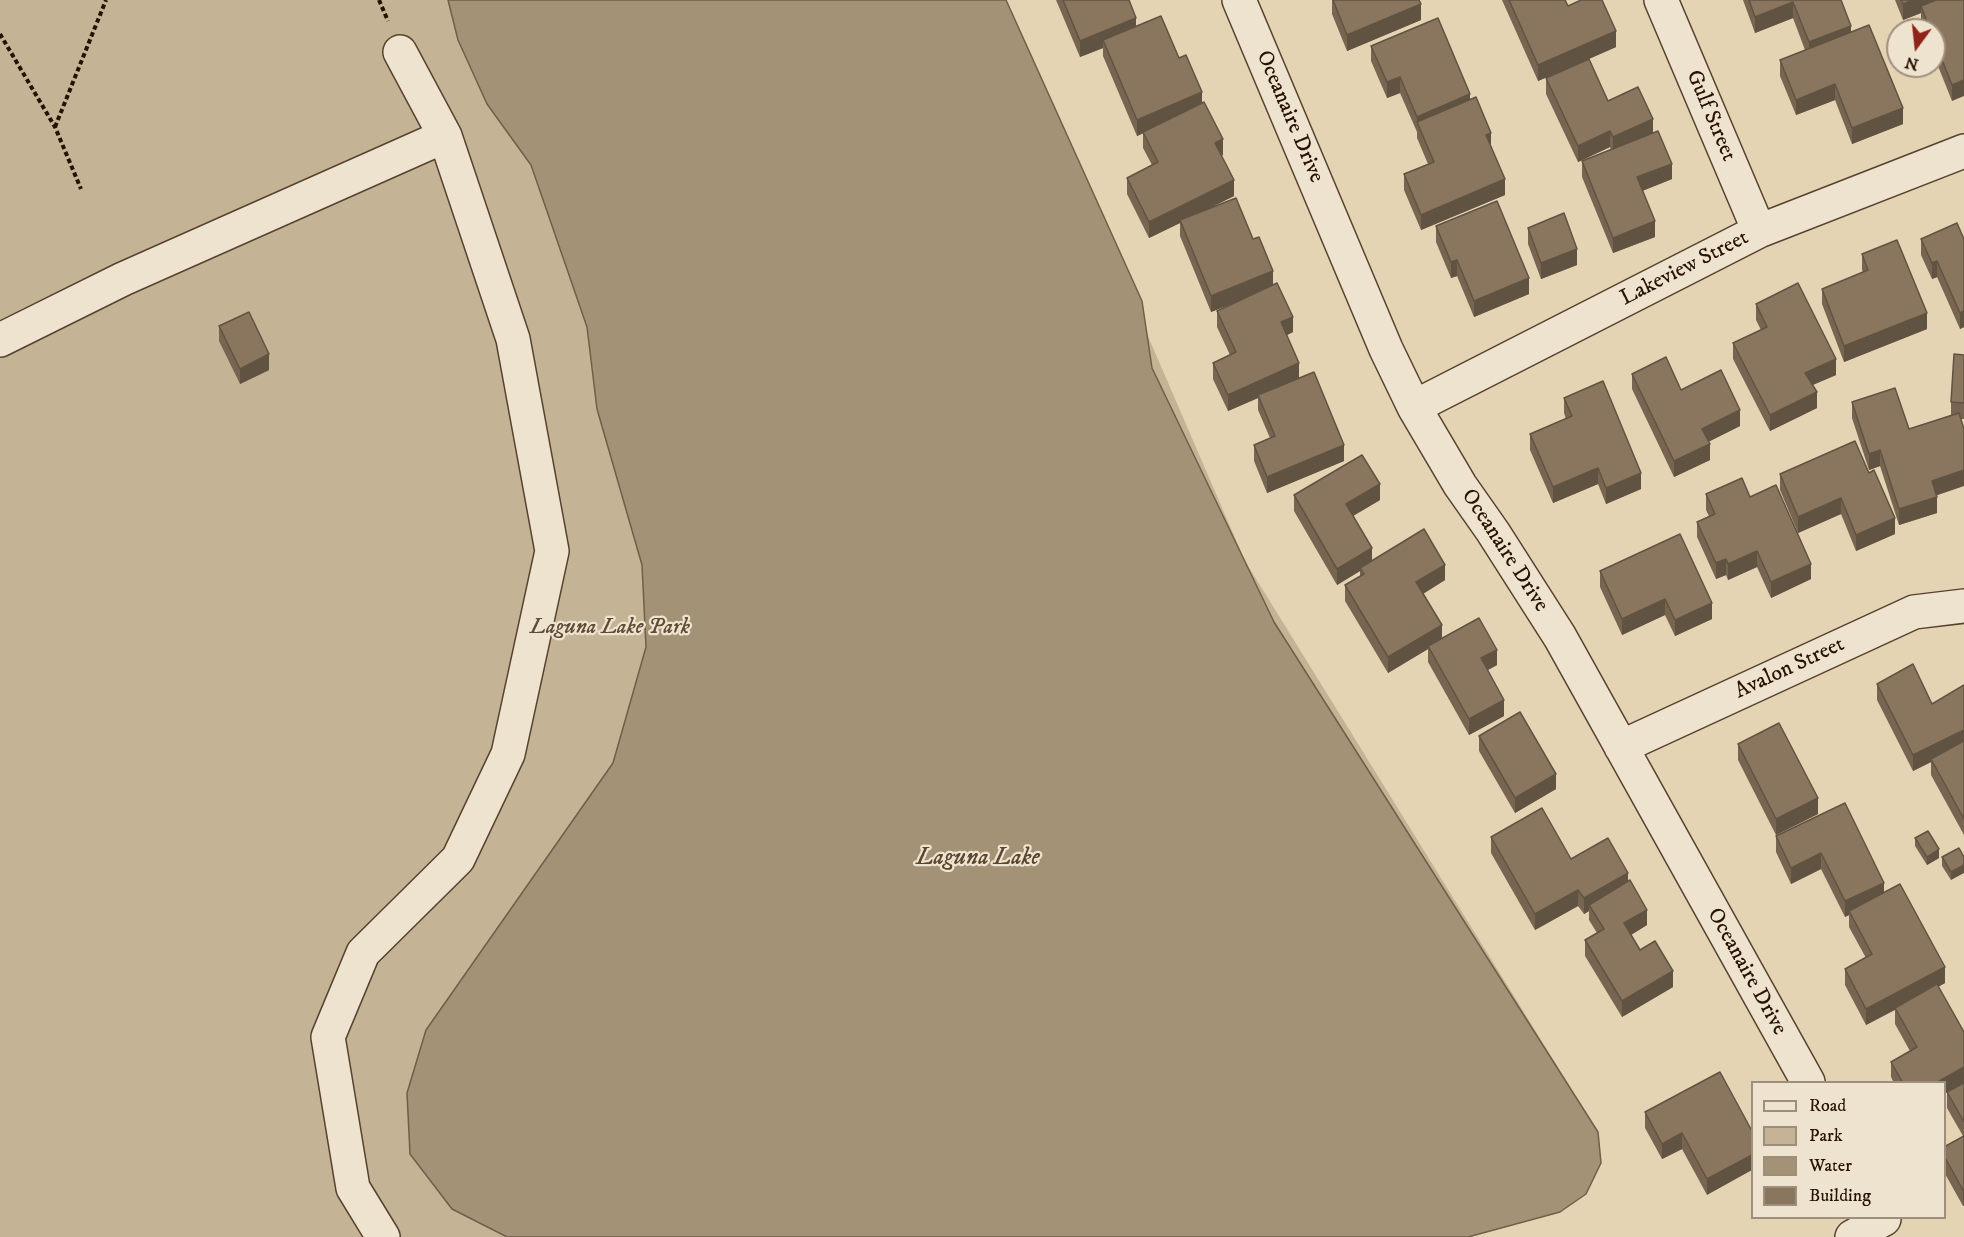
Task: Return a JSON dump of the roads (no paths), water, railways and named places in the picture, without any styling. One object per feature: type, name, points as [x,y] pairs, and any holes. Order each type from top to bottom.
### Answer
[{"type":"street","name":"Oceanaire Drive","points":[[1239,0],[1386,349],[1414,407],[1460,485],[1560,637],[1807,1081]]},
{"type":"street","name":"Gulf Street","points":[[1661,0],[1759,231]]},
{"type":"street","points":[[383,1237],[353,1188],[328,1037],[363,953],[458,859],[508,754],[552,551],[513,339],[445,136],[400,52]]},
{"type":"street","points":[[0,340],[123,279],[445,136]]},
{"type":"street","name":"Lakeview Street","points":[[1414,407],[1759,231],[1964,151]]},
{"type":"street","name":"Avalon Street","points":[[1621,747],[1914,612],[1964,606]]},
{"type":"street","points":[[1852,1237],[1887,1225]]},
{"type":"water","name":"Laguna Lake","points":[[448,0],[1006,0],[1142,301],[1152,368],[1274,622],[1598,1132],[1601,1163],[1586,1194],[1560,1212],[1468,1237],[507,1237],[452,1209],[410,1154],[407,1093],[426,1030],[613,763],[646,647],[642,565],[597,409],[587,327],[531,165],[487,104],[458,40]]},
{"type":"park label","name":"Laguna Lake Park","points":[[610,628]]}]
